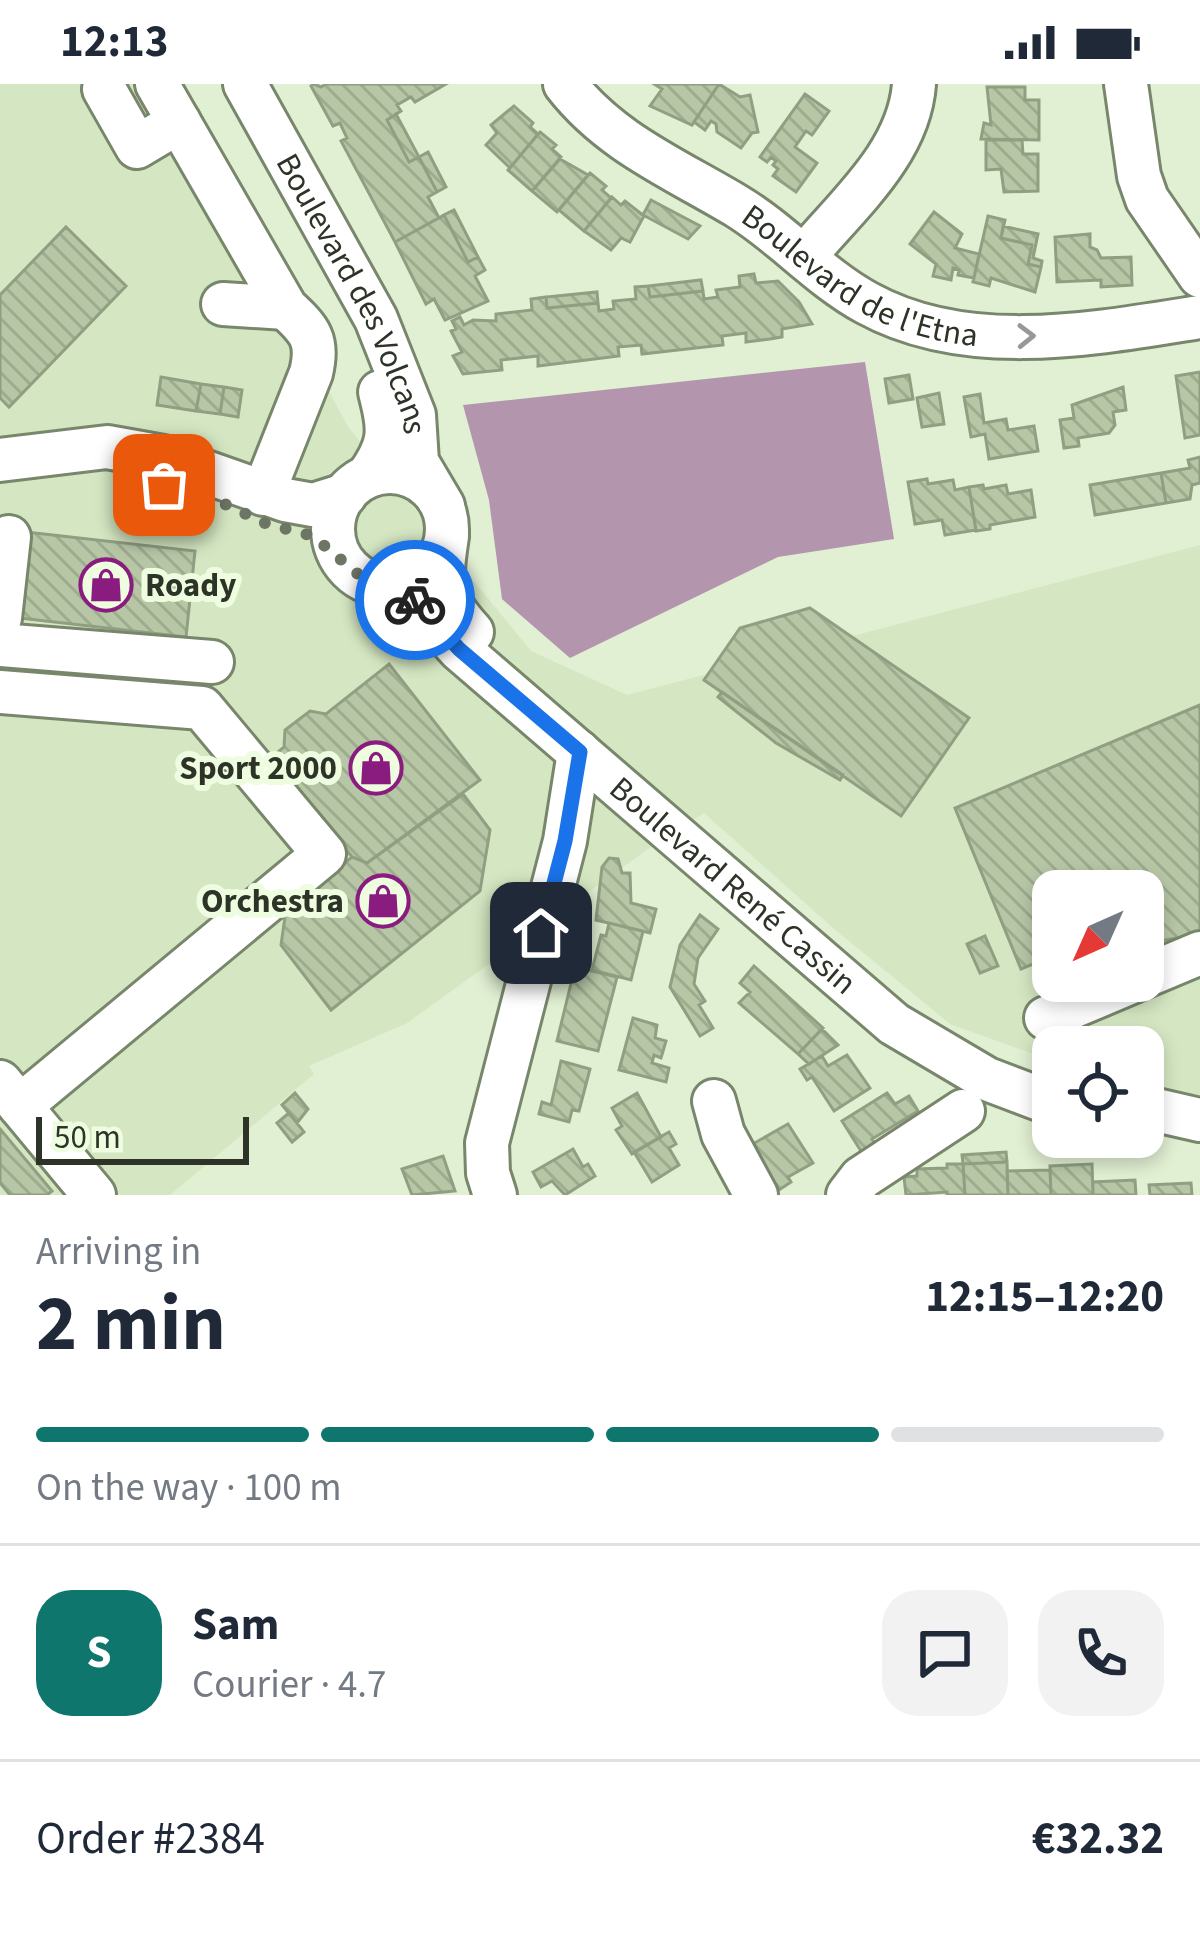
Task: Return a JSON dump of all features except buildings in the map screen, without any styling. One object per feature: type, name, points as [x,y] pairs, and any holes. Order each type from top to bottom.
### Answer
[{"type":"street","points":[[157,84],[286,308],[312,332],[316,352],[263,494]]},
{"type":"street","name":"Boulevard des Volcans","points":[[216,84],[323,273],[380,390],[388,422],[385,452],[356,486]]},
{"type":"street","name":"Boulevard des Volcans","points":[[245,84],[376,319],[414,415],[417,462],[445,521]]},
{"type":"street","name":"Boulevard de l'Etna","points":[[565,84],[585,110],[637,151],[737,206],[864,302],[901,319],[959,333],[1022,338],[1200,317]]},
{"type":"street","points":[[804,256],[880,167],[902,133],[914,84]]},
{"type":"street","points":[[1126,84],[1138,176],[1147,199],[1200,276]]},
{"type":"street","points":[[104,88],[137,147],[178,122]]},
{"type":"street","points":[[223,304],[286,308]]},
{"type":"street","points":[[0,460],[107,447],[135,449],[263,494],[313,505],[385,472],[420,479],[445,521],[443,553],[432,568],[402,585],[384,586],[351,571],[313,536],[69,454]]},
{"type":"street","points":[[340,556],[333,525],[356,486]]},
{"type":"street","name":"Boulevard René Cassin","points":[[445,521],[440,581],[450,608],[473,634],[907,1005],[946,1033],[1032,1074]]},
{"type":"street","points":[[1,599],[9,537]]},
{"type":"street","name":"Boulevard René Cassin","points":[[384,586],[413,598],[459,649],[894,1024],[987,1079],[1032,1096]]},
{"type":"street","points":[[0,645],[212,662]]},
{"type":"street","points":[[101,700],[105,654]]},
{"type":"street","points":[[0,692],[202,708],[324,854],[10,1094],[94,1195]]},
{"type":"street","points":[[495,1195],[487,1143],[565,841],[580,752]]},
{"type":"street","points":[[565,841],[618,802],[638,803]]},
{"type":"street","points":[[1164,968],[1200,953]]},
{"type":"street","points":[[1046,1018],[1084,1002]]},
{"type":"street","points":[[714,1101],[723,1134],[756,1195]]},
{"type":"street","points":[[848,1195],[861,1178],[963,1111]]},
{"type":"street","points":[[1164,1112],[1200,1120]]},
{"type":"street","points":[[1164,1131],[1200,1139]]},
{"type":"shaded area","points":[[0,84],[165,84],[348,427],[531,651],[627,695],[1200,545],[1200,1098],[1164,1097],[1164,1026],[1032,1026],[1032,1053],[950,1024],[704,813],[407,1023],[309,1066],[314,1074],[170,1195],[0,1195]]},
{"type":"shaded area","points":[[865,362],[894,539],[778,557],[570,658],[502,599],[489,500],[463,405]]},
{"type":"way so far","points":[[164,485],[313,536],[366,581],[415,600]]},
{"type":"place","name":"Roady","points":[[106,585]]},
{"type":"place","name":"Sport 2000","points":[[376,768]]},
{"type":"place","name":"Orchestra","points":[[383,901]]},
{"type":"route","points":[[415,600],[459,649],[580,752],[565,841],[541,933]]}]
